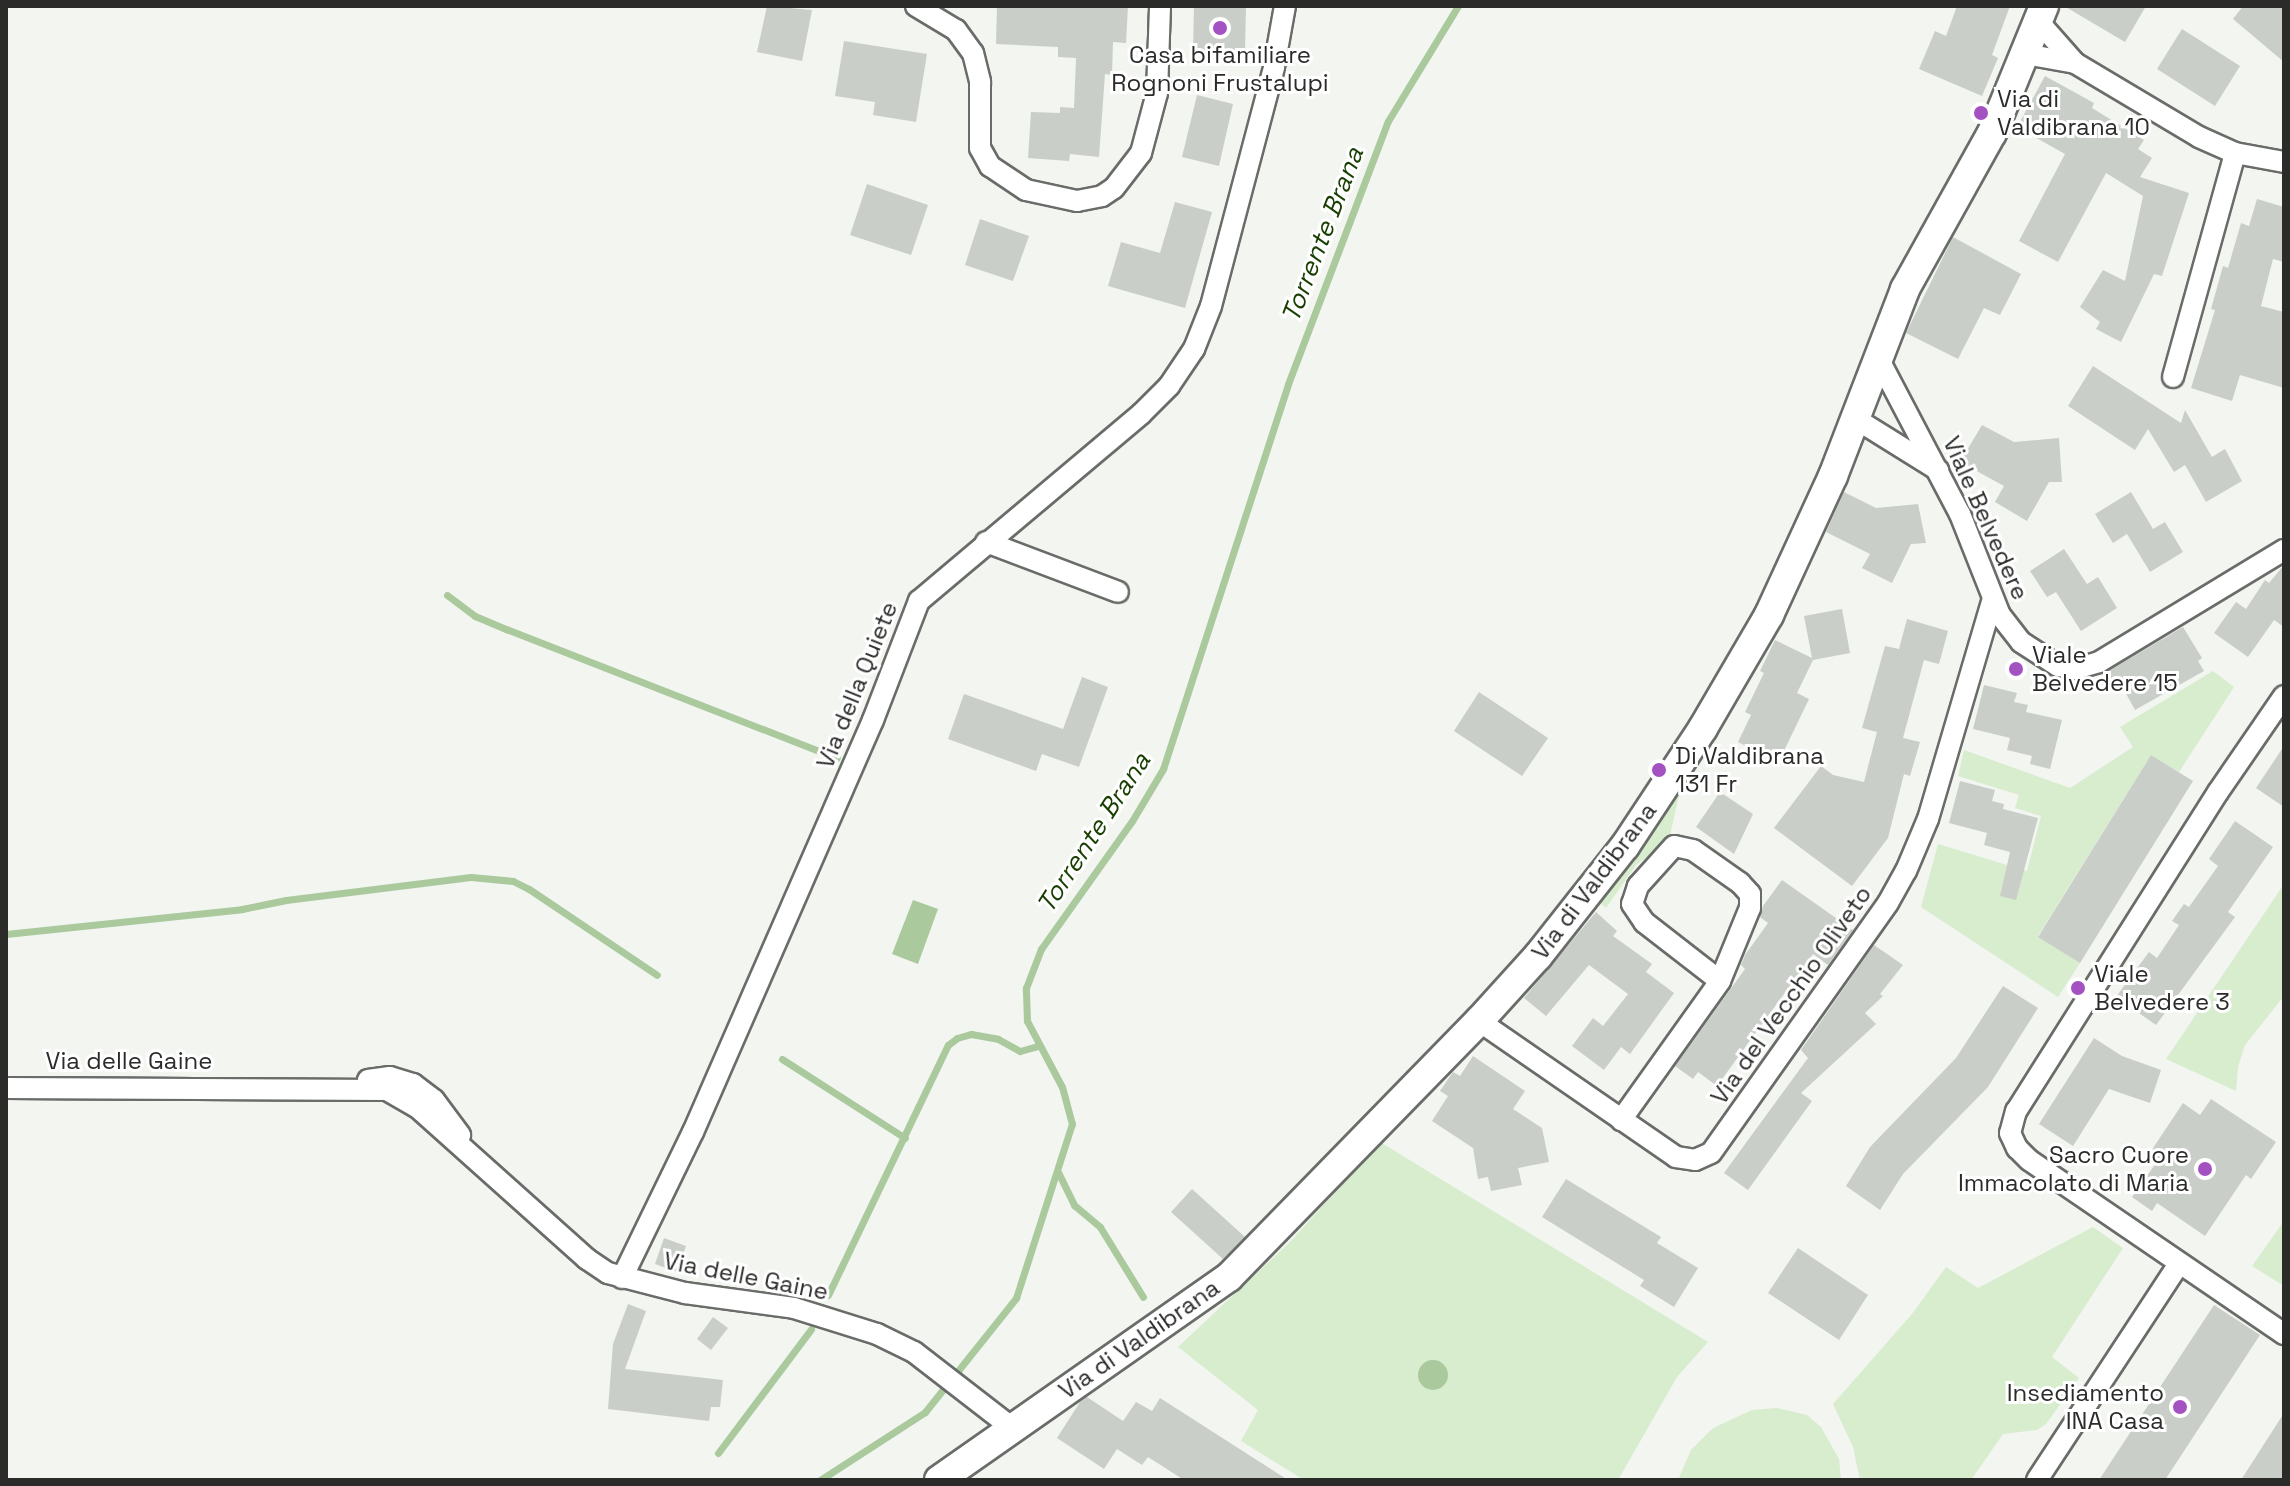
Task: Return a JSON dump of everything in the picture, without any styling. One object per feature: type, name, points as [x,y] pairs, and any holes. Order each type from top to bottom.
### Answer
[{"type":"street","points":[[916,6],[956,30],[973,53],[980,82],[980,148],[990,166],[1026,190],[1077,201],[1102,196],[1114,188],[1141,153],[1157,93],[1160,6]]},
{"type":"street","name":"Via della Quiete","points":[[622,1278],[698,1120],[873,720],[919,601],[1141,414],[1169,386],[1194,349],[1211,306],[1274,67],[1285,6]]},
{"type":"street","points":[[2041,13],[2075,63]]},
{"type":"street","name":"Via di Valdibrana","points":[[939,1480],[1229,1277],[1479,1021],[1538,956],[1607,870],[1703,728],[1769,615],[1856,419],[1905,289],[1992,133],[2041,13]]},
{"type":"street","points":[[2025,54],[2075,63],[2199,137],[2235,153],[2284,162]]},
{"type":"street","points":[[2173,377],[2235,153]]},
{"type":"street","name":"Viale Belvedere","points":[[1878,358],[1938,470],[1976,553],[1992,601],[2021,642],[2048,661],[2075,669],[2109,656],[2284,550]]},
{"type":"street","points":[[1856,419],[1938,470]]},
{"type":"street","points":[[986,542],[1118,592]]},
{"type":"street","name":"Via del Vecchio Oliveto","points":[[1479,1021],[1684,1160],[1703,1159],[1717,1147],[1888,903],[1906,871],[1928,819],[1992,601]]},
{"type":"street","points":[[2284,696],[2218,792],[2010,1124],[2012,1140],[2029,1160],[2284,1334]]},
{"type":"street","points":[[1621,1120],[1720,981],[1748,915],[1750,894],[1693,850],[1674,846],[1638,886],[1632,904],[1644,922],[1720,981]]},
{"type":"street","name":"Via delle Gaine","points":[[6,1088],[347,1087],[383,1077],[413,1084],[440,1106],[480,1165],[587,1259],[622,1278],[685,1293],[737,1298],[817,1314],[890,1340],[934,1367],[1011,1427]]},
{"type":"street","points":[[2037,1480],[2179,1264]]},
{"type":"shaded area","points":[[2213,671],[2234,687],[2179,772],[2151,755],[2038,936],[2080,963],[2058,997],[1921,907],[1938,844],[2027,871],[2041,816],[2015,808],[2019,795],[1958,776],[1964,750],[2070,788],[2133,747],[2120,727]]},
{"type":"shaded area","points":[[1684,773],[1669,840],[1636,865],[1606,908],[1593,896]]},
{"type":"shaded area","points":[[2284,884],[2284,996],[2245,1045],[2238,1067],[2236,1091],[2166,1059]]},
{"type":"shaded area","points":[[913,900],[938,909],[918,964],[892,954]]},
{"type":"shaded area","points":[[1380,1142],[1708,1342],[1677,1377],[1618,1480],[1304,1480],[1241,1441],[1258,1410],[1178,1347],[1291,1241]]},
{"type":"shaded area","points":[[2284,1221],[2284,1286],[2252,1266]]},
{"type":"shaded area","points":[[2093,1227],[2123,1248],[2052,1357],[2079,1378],[2046,1424],[2037,1430],[2003,1434],[1971,1480],[1860,1480],[1853,1447],[1833,1404],[1912,1314],[1946,1267],[1978,1288]]},
{"type":"shaded area","points":[[1433,1360],[1444,1364],[1448,1375],[1444,1386],[1433,1390],[1422,1386],[1418,1375],[1422,1364]]},
{"type":"shaded area","points":[[1777,1408],[1807,1415],[1821,1427],[1839,1459],[1841,1480],[1678,1480],[1691,1450],[1713,1428],[1752,1410]]},
{"type":"building","points":[[767,6],[812,10],[802,61],[757,52]]},
{"type":"building","points":[[997,6],[1128,6],[1126,43],[1113,42],[1112,75],[1105,74],[1099,157],[1070,154],[1069,161],[1028,158],[1031,112],[1060,113],[1060,107],[1074,108],[1076,58],[1058,57],[1058,47],[996,44]]},
{"type":"building","name":"Casa bifamiliare Rognoni Frustalupi","points":[[1194,6],[1246,6],[1245,51],[1193,50]]},
{"type":"building","points":[[1957,6],[2010,6],[1992,55],[1998,58],[1982,96],[1919,69],[1935,31],[1946,36]]},
{"type":"building","points":[[2064,6],[2146,6],[2125,42]]},
{"type":"building","points":[[2243,6],[2284,6],[2284,62],[2233,19]]},
{"type":"building","points":[[2182,29],[2240,66],[2215,106],[2157,69]]},
{"type":"building","points":[[844,41],[927,54],[916,122],[873,115],[875,102],[835,96]]},
{"type":"building","points":[[2045,76],[2094,103],[2092,108],[2144,140],[2138,149],[2152,158],[2140,177],[2189,193],[2162,276],[2154,274],[2121,342],[2096,329],[2100,322],[2080,307],[2103,270],[2125,281],[2143,196],[2106,173],[2058,262],[2019,241],[2065,154],[2017,127]]},
{"type":"building","points":[[1197,95],[1233,104],[1219,166],[1182,157]]},
{"type":"building","points":[[867,184],[928,205],[911,255],[850,235]]},
{"type":"building","points":[[2257,199],[2284,207],[2284,262],[2273,259],[2261,306],[2284,312],[2284,388],[2240,375],[2232,401],[2191,388],[2215,310],[2211,309],[2223,266],[2228,268],[2241,223],[2249,226]]},
{"type":"building","points":[[1175,202],[1212,212],[1185,308],[1108,286],[1121,242],[1160,253]]},
{"type":"building","points":[[980,219],[1029,236],[1013,281],[965,265]]},
{"type":"building","points":[[1953,237],[2021,274],[2000,315],[1984,308],[1958,359],[1906,333]]},
{"type":"building","points":[[2093,366],[2181,423],[2185,410],[2212,457],[2225,449],[2242,481],[2206,502],[2185,465],[2174,472],[2148,429],[2135,450],[2068,406]]},
{"type":"building","points":[[1982,425],[2014,442],[2059,438],[2062,482],[2049,482],[2027,521],[1995,502],[2004,486],[1960,462]]},
{"type":"building","points":[[1844,492],[1876,508],[1918,504],[1926,543],[1911,544],[1892,583],[1862,568],[1870,554],[1826,532]]},
{"type":"building","points":[[2131,492],[2153,529],[2165,522],[2183,552],[2150,572],[2127,534],[2113,543],[2095,514]]},
{"type":"building","points":[[2064,549],[2087,584],[2098,577],[2117,608],[2081,631],[2056,592],[2047,597],[2030,571]]},
{"type":"building","points":[[2284,565],[2284,627],[2274,620],[2248,657],[2214,633],[2236,602],[2246,609],[2265,580],[2269,583]]},
{"type":"building","points":[[1842,609],[1850,653],[1813,660],[1797,693],[1809,699],[1781,757],[1770,751],[1767,757],[1738,742],[1751,715],[1745,712],[1764,673],[1760,671],[1775,640],[1812,658],[1804,616]]},
{"type":"building","points":[[1907,619],[1948,631],[1939,664],[1924,660],[1903,738],[1920,742],[1910,776],[1904,774],[1888,838],[1852,886],[1774,828],[1821,766],[1833,775],[1864,782],[1877,732],[1862,728],[1885,646],[1899,649]]},
{"type":"building","points":[[2183,627],[2202,658],[2198,661],[2204,671],[2135,710],[2124,690],[2119,693],[2107,672]]},
{"type":"building","points":[[1082,677],[1108,687],[1079,767],[1042,754],[1036,771],[948,739],[964,694],[1063,729]]},
{"type":"building","points":[[1984,685],[2017,693],[2014,702],[2028,705],[2026,712],[2062,720],[2050,769],[2030,764],[2032,756],[2007,750],[2010,738],[1973,729]]},
{"type":"building","points":[[1479,692],[1548,738],[1522,776],[1454,731]]},
{"type":"building","points":[[2284,746],[2284,807],[2256,788]]},
{"type":"building","points":[[2151,755],[2193,781],[2080,963],[2038,937]]},
{"type":"building","points":[[1960,781],[1995,790],[1992,801],[2004,804],[2003,809],[2038,818],[2016,900],[2000,896],[2010,852],[1984,845],[1987,833],[1949,823]]},
{"type":"building","points":[[1720,792],[1753,814],[1734,854],[1696,827]]},
{"type":"building","points":[[2235,821],[2273,847],[2228,912],[2235,917],[2156,1025],[2116,997],[2149,952],[2157,958],[2179,925],[2172,921],[2184,904],[2189,907],[2218,866],[2209,859]]},
{"type":"building","points":[[1782,880],[1853,930],[1828,965],[1813,954],[1717,1086],[1698,1072],[1693,1079],[1675,1066],[1745,969],[1741,965],[1745,955],[1768,923],[1760,917],[1763,906]]},
{"type":"building","points":[[1596,912],[1617,931],[1613,936],[1652,964],[1646,972],[1674,993],[1630,1054],[1621,1047],[1604,1070],[1572,1046],[1593,1018],[1603,1026],[1628,994],[1589,965],[1546,1016],[1524,998]]},
{"type":"building","points":[[1874,945],[1903,965],[1880,994],[1883,996],[1865,1013],[1876,1024],[1801,1093],[1812,1101],[1748,1190],[1724,1173],[1808,1058],[1801,1050]]},
{"type":"building","points":[[2003,986],[2038,1008],[1988,1087],[1903,1174],[1880,1210],[1846,1186],[1870,1147],[1956,1058]]},
{"type":"building","points":[[2094,1038],[2122,1056],[2161,1070],[2150,1103],[2109,1089],[2073,1146],[2039,1124]]},
{"type":"building","points":[[1473,1056],[1525,1091],[1513,1109],[1542,1128],[1549,1162],[1518,1168],[1522,1185],[1491,1191],[1488,1177],[1478,1179],[1473,1148],[1432,1121],[1448,1096],[1440,1091],[1453,1072],[1460,1076]]},
{"type":"building","name":"Sacro Cuore Immacolato di Maria","points":[[2211,1099],[2276,1142],[2251,1179],[2246,1175],[2205,1236],[2157,1203],[2152,1211],[2132,1197],[2156,1163],[2147,1157],[2183,1103],[2200,1115]]},
{"type":"building","points":[[1566,1179],[1661,1237],[1657,1243],[1698,1268],[1674,1307],[1640,1286],[1644,1280],[1542,1217]]},
{"type":"building","points":[[1192,1189],[1245,1237],[1223,1259],[1171,1212]]},
{"type":"building","points":[[664,1238],[686,1246],[677,1272],[655,1264]]},
{"type":"building","points":[[1798,1248],[1868,1295],[1839,1340],[1768,1293]]},
{"type":"building","points":[[628,1304],[646,1311],[625,1369],[723,1380],[720,1407],[711,1407],[709,1421],[608,1409],[613,1344]]},
{"type":"building","name":"Insediamento INA Casa","points":[[2214,1305],[2260,1335],[2165,1480],[2099,1480]]},
{"type":"building","points":[[713,1317],[728,1328],[711,1350],[697,1339]]},
{"type":"building","points":[[1087,1397],[1123,1421],[1136,1402],[1152,1411],[1160,1398],[1288,1480],[1184,1480],[1148,1457],[1142,1465],[1117,1449],[1104,1469],[1057,1438],[1080,1402]]},
{"type":"building","points":[[2284,1413],[2284,1480],[2241,1480]]},
{"type":"waterway","name":"Torrente Brana","points":[[820,1480],[925,1412],[1016,1298],[1072,1124],[1062,1087],[1027,1021],[1026,988],[1041,949],[1132,821],[1163,769],[1288,384],[1388,121],[1458,6]]},
{"type":"waterway","points":[[447,595],[475,616],[506,629],[837,758]]},
{"type":"waterway","points":[[6,934],[242,909],[286,900],[471,877],[513,881],[529,889],[657,975]]},
{"type":"waterway","points":[[828,1295],[948,1045],[957,1038],[971,1034],[998,1039],[1020,1051],[1038,1046]]},
{"type":"waterway","points":[[782,1059],[905,1138]]},
{"type":"waterway","points":[[1058,1172],[1074,1205],[1100,1227],[1143,1297]]},
{"type":"waterway","points":[[718,1453],[811,1329]]},
{"type":"place","name":"Casa bifamiliare Rognoni Frustalupi","points":[[1220,28]]},
{"type":"place","name":"Via di Valdibrana 10","points":[[1981,113]]},
{"type":"place","name":"Viale Belvedere 15","points":[[2016,669]]},
{"type":"place","name":"Di Valdibrana 131 Fr","points":[[1659,770]]},
{"type":"place","name":"Viale Belvedere 3","points":[[2078,988]]},
{"type":"place","name":"Sacro Cuore Immacolato di Maria","points":[[2205,1169]]},
{"type":"place","name":"Insediamento INA Casa","points":[[2180,1407]]}]
